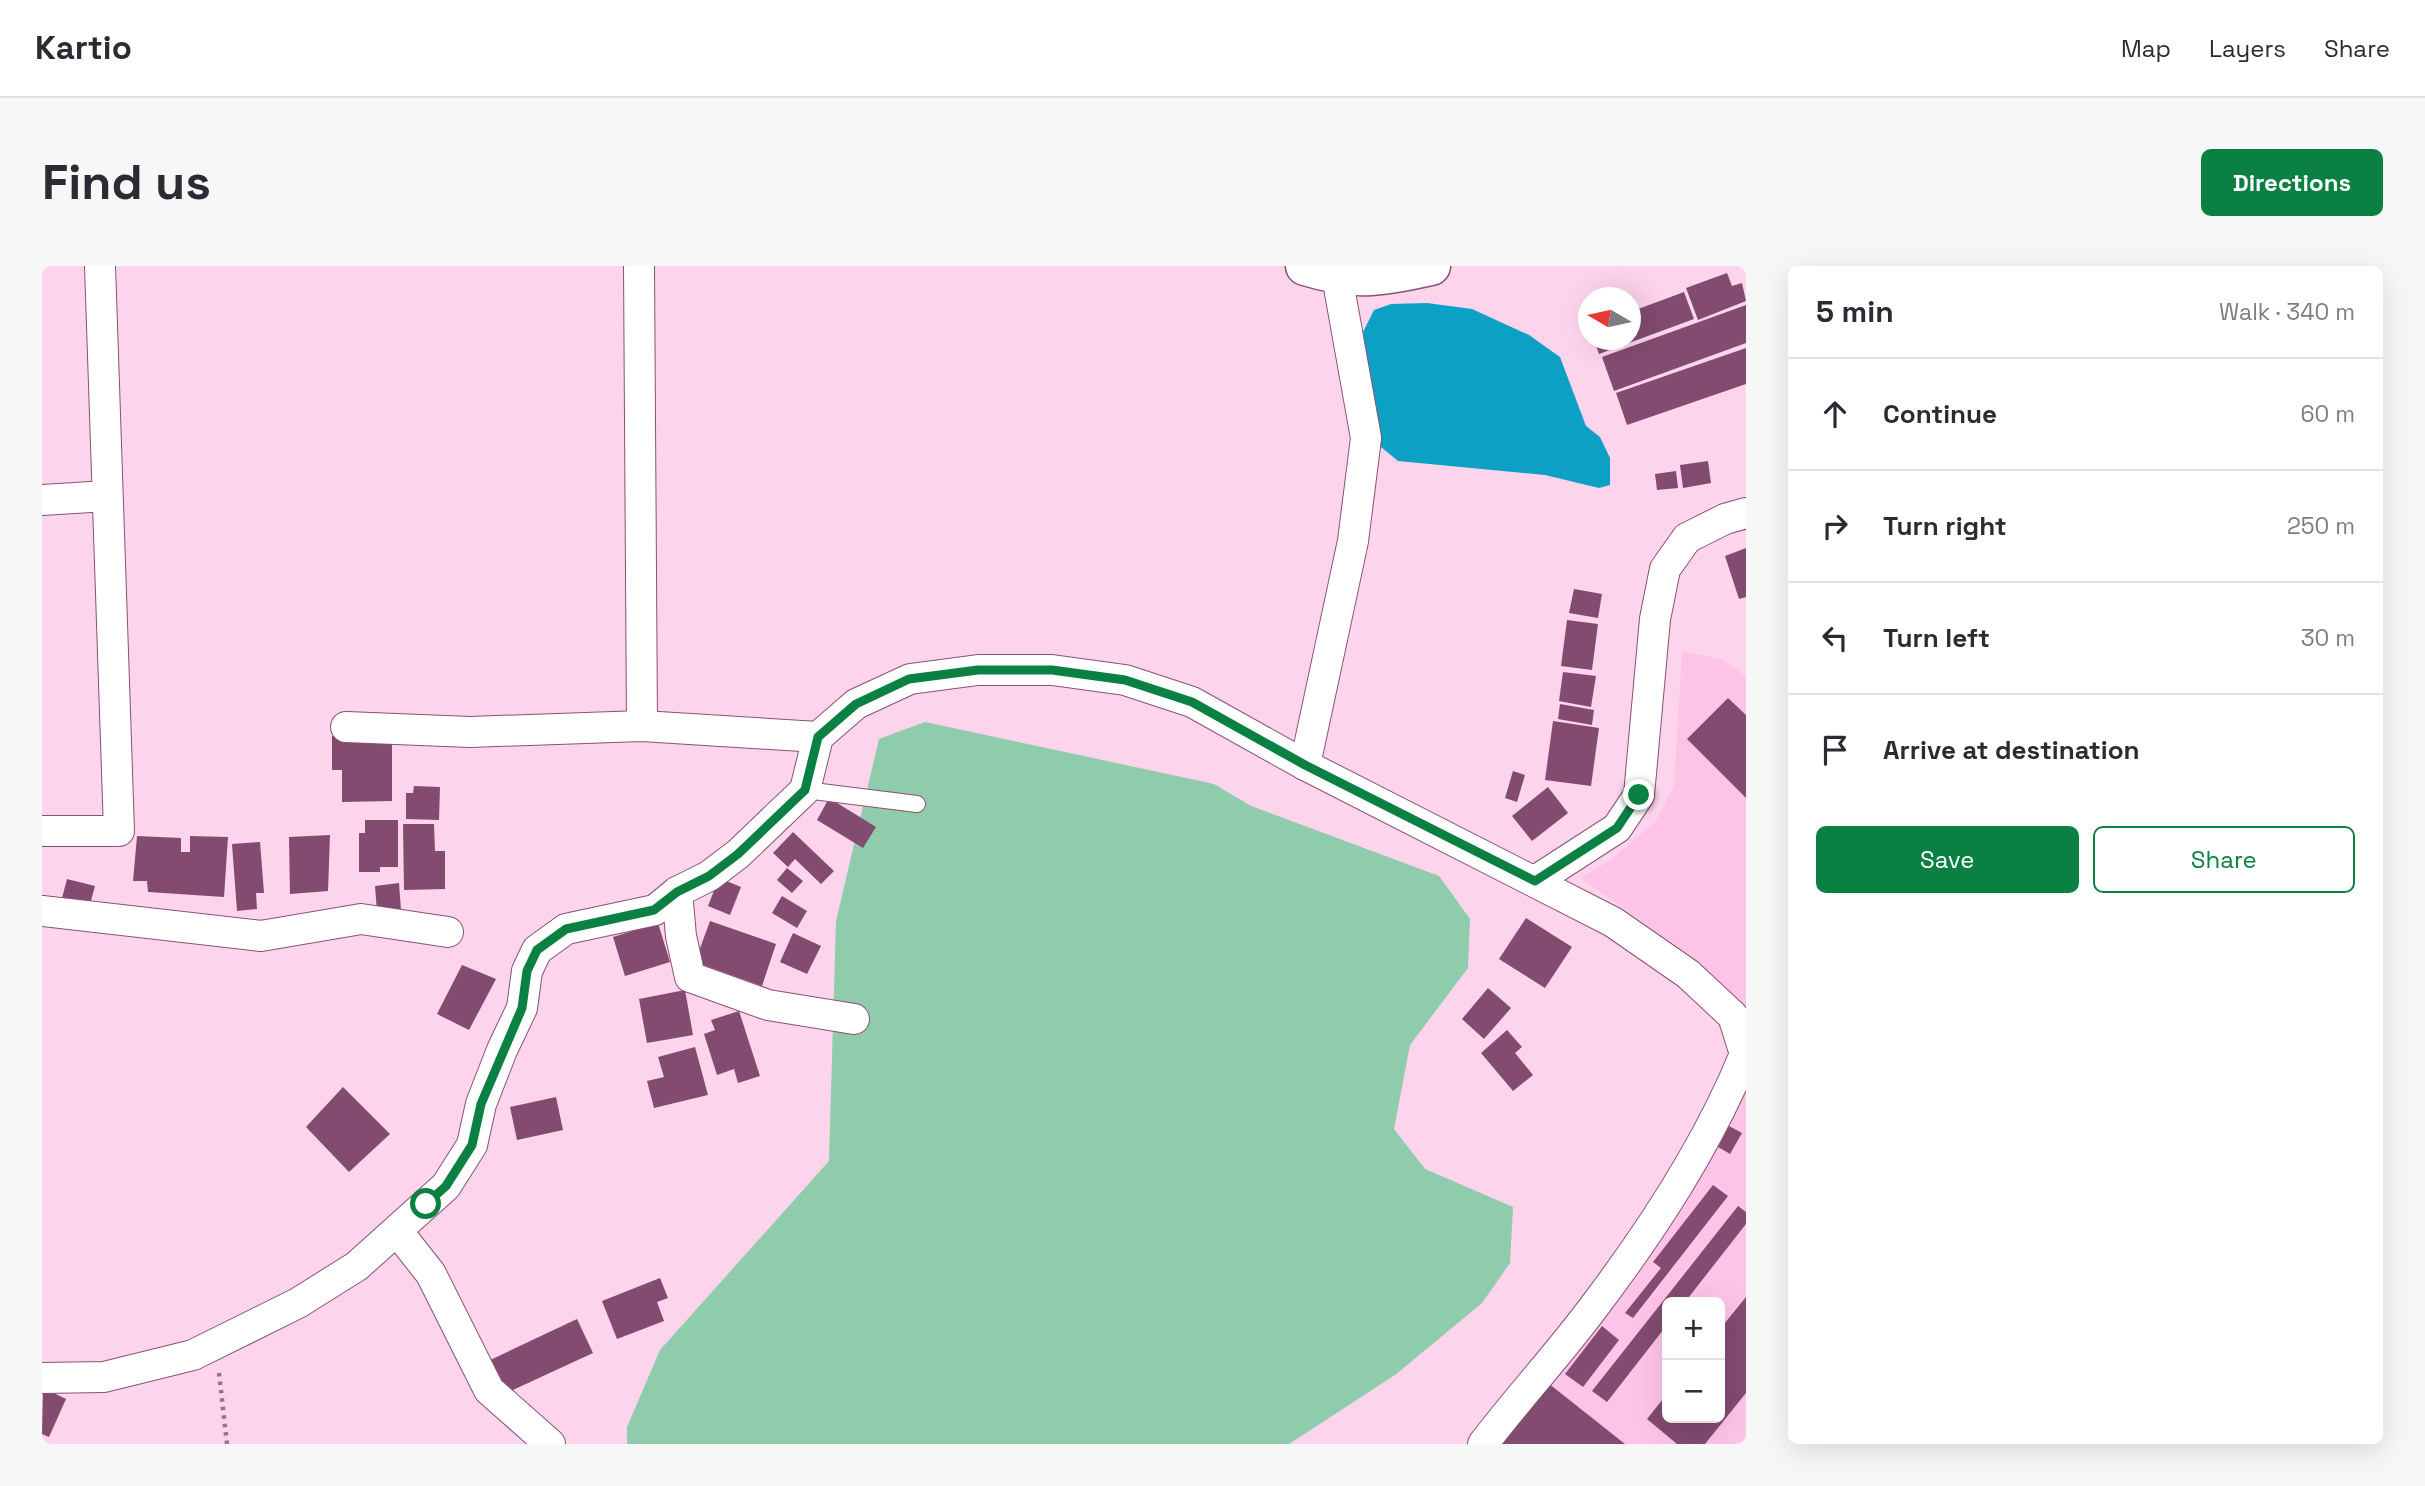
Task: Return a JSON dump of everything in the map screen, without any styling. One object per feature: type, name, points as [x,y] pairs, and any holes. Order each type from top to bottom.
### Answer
[{"type":"street","points":[[42,831],[119,831],[100,266]]},
{"type":"street","points":[[639,266],[642,726]]},
{"type":"street","points":[[1305,765],[1353,541],[1366,438],[1321,271],[1374,278],[1431,266]]},
{"type":"street","points":[[42,500],[107,496]]},
{"type":"street","points":[[1535,881],[1617,828],[1639,795],[1655,619],[1665,569],[1687,538],[1725,519],[1746,513]]},
{"type":"street","points":[[42,1378],[104,1377],[139,1371],[193,1355],[309,1296],[356,1266],[398,1232],[446,1186],[472,1145],[481,1104],[522,1008],[527,971],[537,950],[566,929],[654,910],[677,892],[709,876],[738,854],[805,790],[818,737],[856,704],[909,679],[978,670],[1052,670],[1125,680],[1192,702],[1305,765],[1613,922],[1688,974],[1733,1016],[1745,1054],[1729,1093],[1665,1209],[1592,1310],[1483,1444]]},
{"type":"street","points":[[346,727],[470,732],[642,726],[818,737]]},
{"type":"street","points":[[677,892],[681,936],[690,976],[768,1005],[854,1020]]},
{"type":"street","points":[[42,911],[261,936],[361,919],[448,932]]},
{"type":"street","points":[[398,1232],[431,1274],[489,1390],[550,1444]]},
{"type":"lane","points":[[805,790],[917,804]]},
{"type":"path","points":[[216,1344],[228,1444]]},
{"type":"shaded area","points":[[1682,651],[1721,659],[1746,676],[1746,1444],[1478,1444],[1560,1351],[1736,1071],[1721,991],[1696,960],[1581,878],[1610,860],[1655,822],[1674,786]]},
{"type":"green space","points":[[925,722],[1214,784],[1251,806],[1439,876],[1470,919],[1468,968],[1410,1045],[1394,1129],[1425,1169],[1513,1207],[1510,1263],[1482,1303],[1395,1375],[1289,1444],[627,1444],[627,1427],[660,1350],[829,1161],[836,921],[879,739]]},
{"type":"water","points":[[1427,303],[1472,309],[1529,335],[1560,357],[1586,426],[1600,437],[1610,458],[1610,485],[1599,488],[1545,475],[1398,461],[1381,447],[1363,332],[1374,310],[1391,304]]},
{"type":"building","points":[[1727,273],[1732,286],[1742,283],[1746,301],[1698,320],[1686,288]]},
{"type":"building","points":[[1684,292],[1694,319],[1641,339],[1641,308]]},
{"type":"building","points":[[1746,305],[1746,343],[1614,391],[1602,357],[1621,350],[1641,350],[1641,343]]},
{"type":"building","points":[[1746,348],[1746,384],[1627,425],[1616,393]]},
{"type":"building","points":[[1708,461],[1711,483],[1683,488],[1680,465]]},
{"type":"building","points":[[1676,471],[1678,488],[1657,490],[1655,474]]},
{"type":"building","points":[[1746,548],[1746,597],[1739,599],[1725,556]]},
{"type":"building","points":[[1574,589],[1602,594],[1598,618],[1569,613]]},
{"type":"building","points":[[1567,620],[1598,624],[1592,670],[1561,666]]},
{"type":"building","points":[[1563,672],[1596,676],[1591,707],[1559,701]]},
{"type":"building","points":[[1728,698],[1746,715],[1746,798],[1687,739]]},
{"type":"building","points":[[1560,704],[1594,710],[1592,725],[1558,719]]},
{"type":"building","points":[[1553,721],[1599,728],[1591,786],[1545,780]]},
{"type":"building","points":[[332,736],[392,736],[392,801],[342,802],[342,770],[332,770]]},
{"type":"building","points":[[1513,771],[1525,775],[1517,802],[1505,798]]},
{"type":"building","points":[[414,786],[440,787],[439,820],[406,819],[406,793],[413,793]]},
{"type":"building","points":[[1548,787],[1568,813],[1532,841],[1512,816]]},
{"type":"building","points":[[829,798],[876,827],[863,848],[817,820]]},
{"type":"building","points":[[365,820],[398,820],[398,867],[380,867],[380,872],[359,872],[359,833],[365,833]]},
{"type":"building","points":[[403,824],[434,824],[435,851],[445,851],[445,889],[404,890]]},
{"type":"building","points":[[793,832],[834,871],[821,884],[795,859],[788,867],[773,853]]},
{"type":"building","points":[[330,835],[328,891],[290,894],[289,837]]},
{"type":"building","points":[[137,836],[181,838],[181,852],[190,852],[190,836],[228,837],[224,897],[148,892],[147,881],[133,881]]},
{"type":"building","points":[[260,842],[264,893],[256,893],[257,909],[237,911],[232,844]]},
{"type":"building","points":[[787,868],[803,881],[792,893],[777,880]]},
{"type":"building","points":[[719,878],[741,887],[730,915],[708,906]]},
{"type":"building","points":[[67,879],[95,886],[89,908],[61,902]]},
{"type":"building","points":[[399,883],[401,910],[377,912],[375,886]]},
{"type":"building","points":[[782,896],[807,911],[797,928],[772,913]]},
{"type":"building","points":[[1526,918],[1572,947],[1545,988],[1499,959]]},
{"type":"building","points":[[710,921],[776,944],[762,986],[695,962]]},
{"type":"building","points":[[658,923],[670,962],[625,976],[613,937]]},
{"type":"building","points":[[793,933],[821,946],[807,974],[780,962]]},
{"type":"building","points":[[462,965],[496,979],[469,1030],[437,1014]]},
{"type":"building","points":[[1488,988],[1511,1008],[1484,1039],[1462,1019]]},
{"type":"building","points":[[685,990],[693,1035],[647,1043],[639,999]]},
{"type":"building","points":[[739,1011],[760,1076],[738,1083],[734,1069],[717,1075],[704,1034],[715,1030],[711,1020]]},
{"type":"building","points":[[1507,1030],[1522,1047],[1515,1053],[1533,1075],[1513,1091],[1481,1053]]},
{"type":"building","points":[[695,1047],[708,1095],[654,1108],[647,1081],[664,1077],[658,1057]]},
{"type":"building","points":[[343,1087],[390,1134],[349,1172],[306,1127]]},
{"type":"building","points":[[556,1097],[563,1130],[517,1140],[510,1107]]},
{"type":"building","points":[[1729,1126],[1742,1133],[1730,1154],[1718,1147]]},
{"type":"building","points":[[1713,1185],[1728,1196],[1633,1318],[1625,1313],[1661,1268],[1653,1262]]},
{"type":"building","points":[[1738,1206],[1746,1212],[1746,1224],[1689,1297],[1666,1297]]},
{"type":"building","points":[[660,1278],[668,1298],[657,1302],[664,1321],[617,1339],[602,1301]]},
{"type":"building","points":[[1746,1297],[1746,1393],[1725,1419],[1725,1360],[1725,1323]]},
{"type":"building","points":[[1662,1302],[1662,1331],[1607,1402],[1592,1391]]},
{"type":"building","points":[[577,1319],[593,1353],[502,1395],[486,1362]]},
{"type":"building","points":[[1602,1326],[1619,1340],[1583,1387],[1565,1374]]},
{"type":"building","points":[[1548,1383],[1625,1444],[1500,1444]]},
{"type":"building","points":[[43,1388],[66,1399],[49,1437],[42,1434]]},
{"type":"building","points":[[1662,1400],[1662,1423],[1722,1423],[1705,1444],[1677,1444],[1647,1419]]},
{"type":"route","points":[[426,1204],[446,1186],[472,1145],[481,1104],[522,1008],[527,971],[537,950],[566,929],[654,910],[677,892],[709,876],[738,854],[805,790],[818,737],[856,704],[909,679],[978,670],[1052,670],[1125,680],[1192,702],[1305,765],[1535,881],[1617,828],[1639,795]]}]
